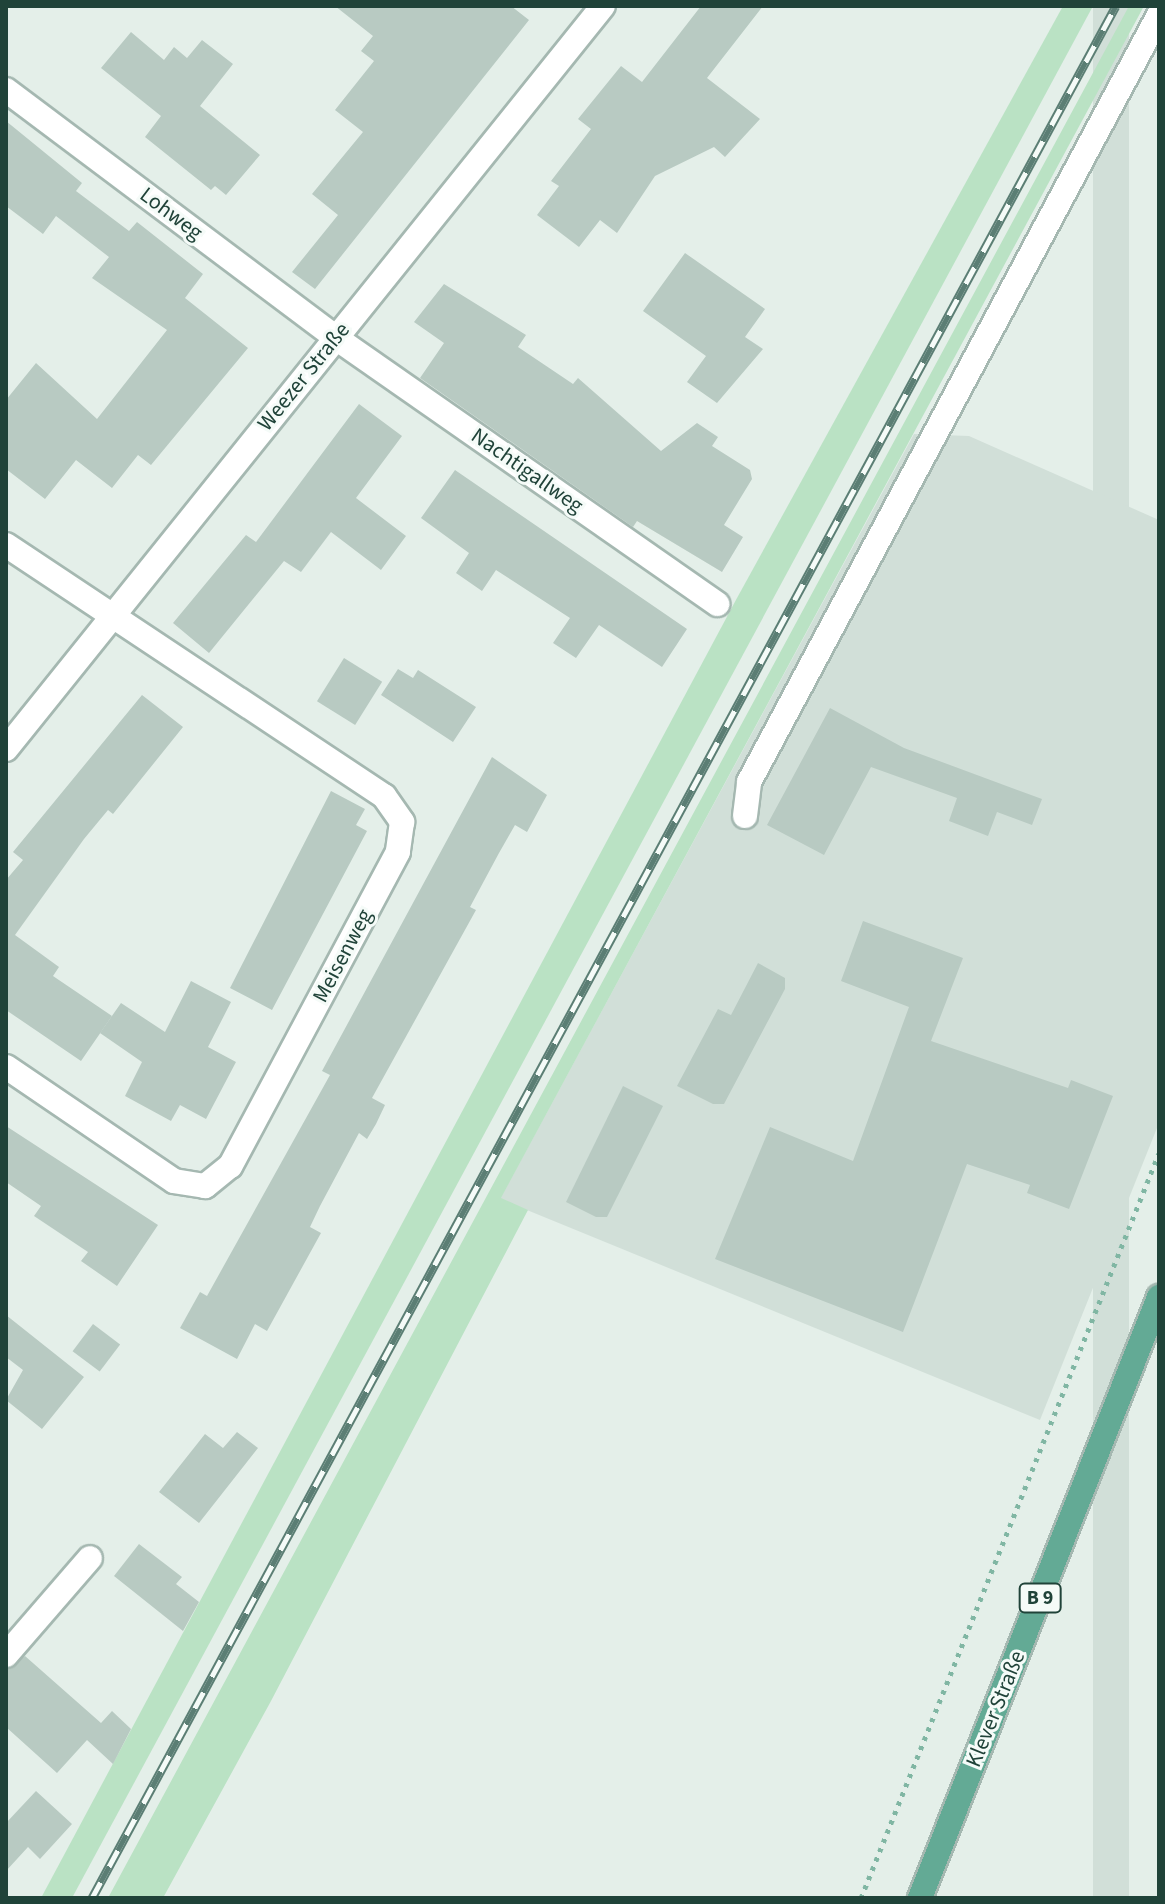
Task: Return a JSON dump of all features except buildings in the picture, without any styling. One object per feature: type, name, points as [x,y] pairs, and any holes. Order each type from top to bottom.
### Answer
[{"type":"main road","name":"Klever Straße","points":[[920,1898],[1159,1297]]},
{"type":"street","name":"Weezer Straße","points":[[6,749],[603,6]]},
{"type":"street","points":[[745,816],[749,782],[1159,15]]},
{"type":"street","name":"Lohweg","points":[[6,90],[336,338]]},
{"type":"street","name":"Nachtigallweg","points":[[336,338],[718,604]]},
{"type":"street","name":"Meisenweg","points":[[6,545],[111,619],[384,796],[402,822],[398,852],[230,1166],[205,1186],[174,1181],[6,1067]]},
{"type":"street","points":[[6,1655],[90,1558]]},
{"type":"path","points":[[861,1898],[1159,1153]]},
{"type":"shaded area","points":[[1093,6],[1129,6],[1129,1898],[1093,1898]]},
{"type":"shaded area","points":[[914,434],[969,436],[1159,520],[1159,1123],[1040,1420],[500,1199]]},
{"type":"green space","points":[[1063,6],[1093,6],[72,1898],[41,1898],[737,598]]},
{"type":"green space","points":[[1129,6],[1144,6],[501,1198],[528,1210],[271,1701],[163,1898],[108,1898]]},
{"type":"railway","points":[[92,1898],[1116,6]]}]
